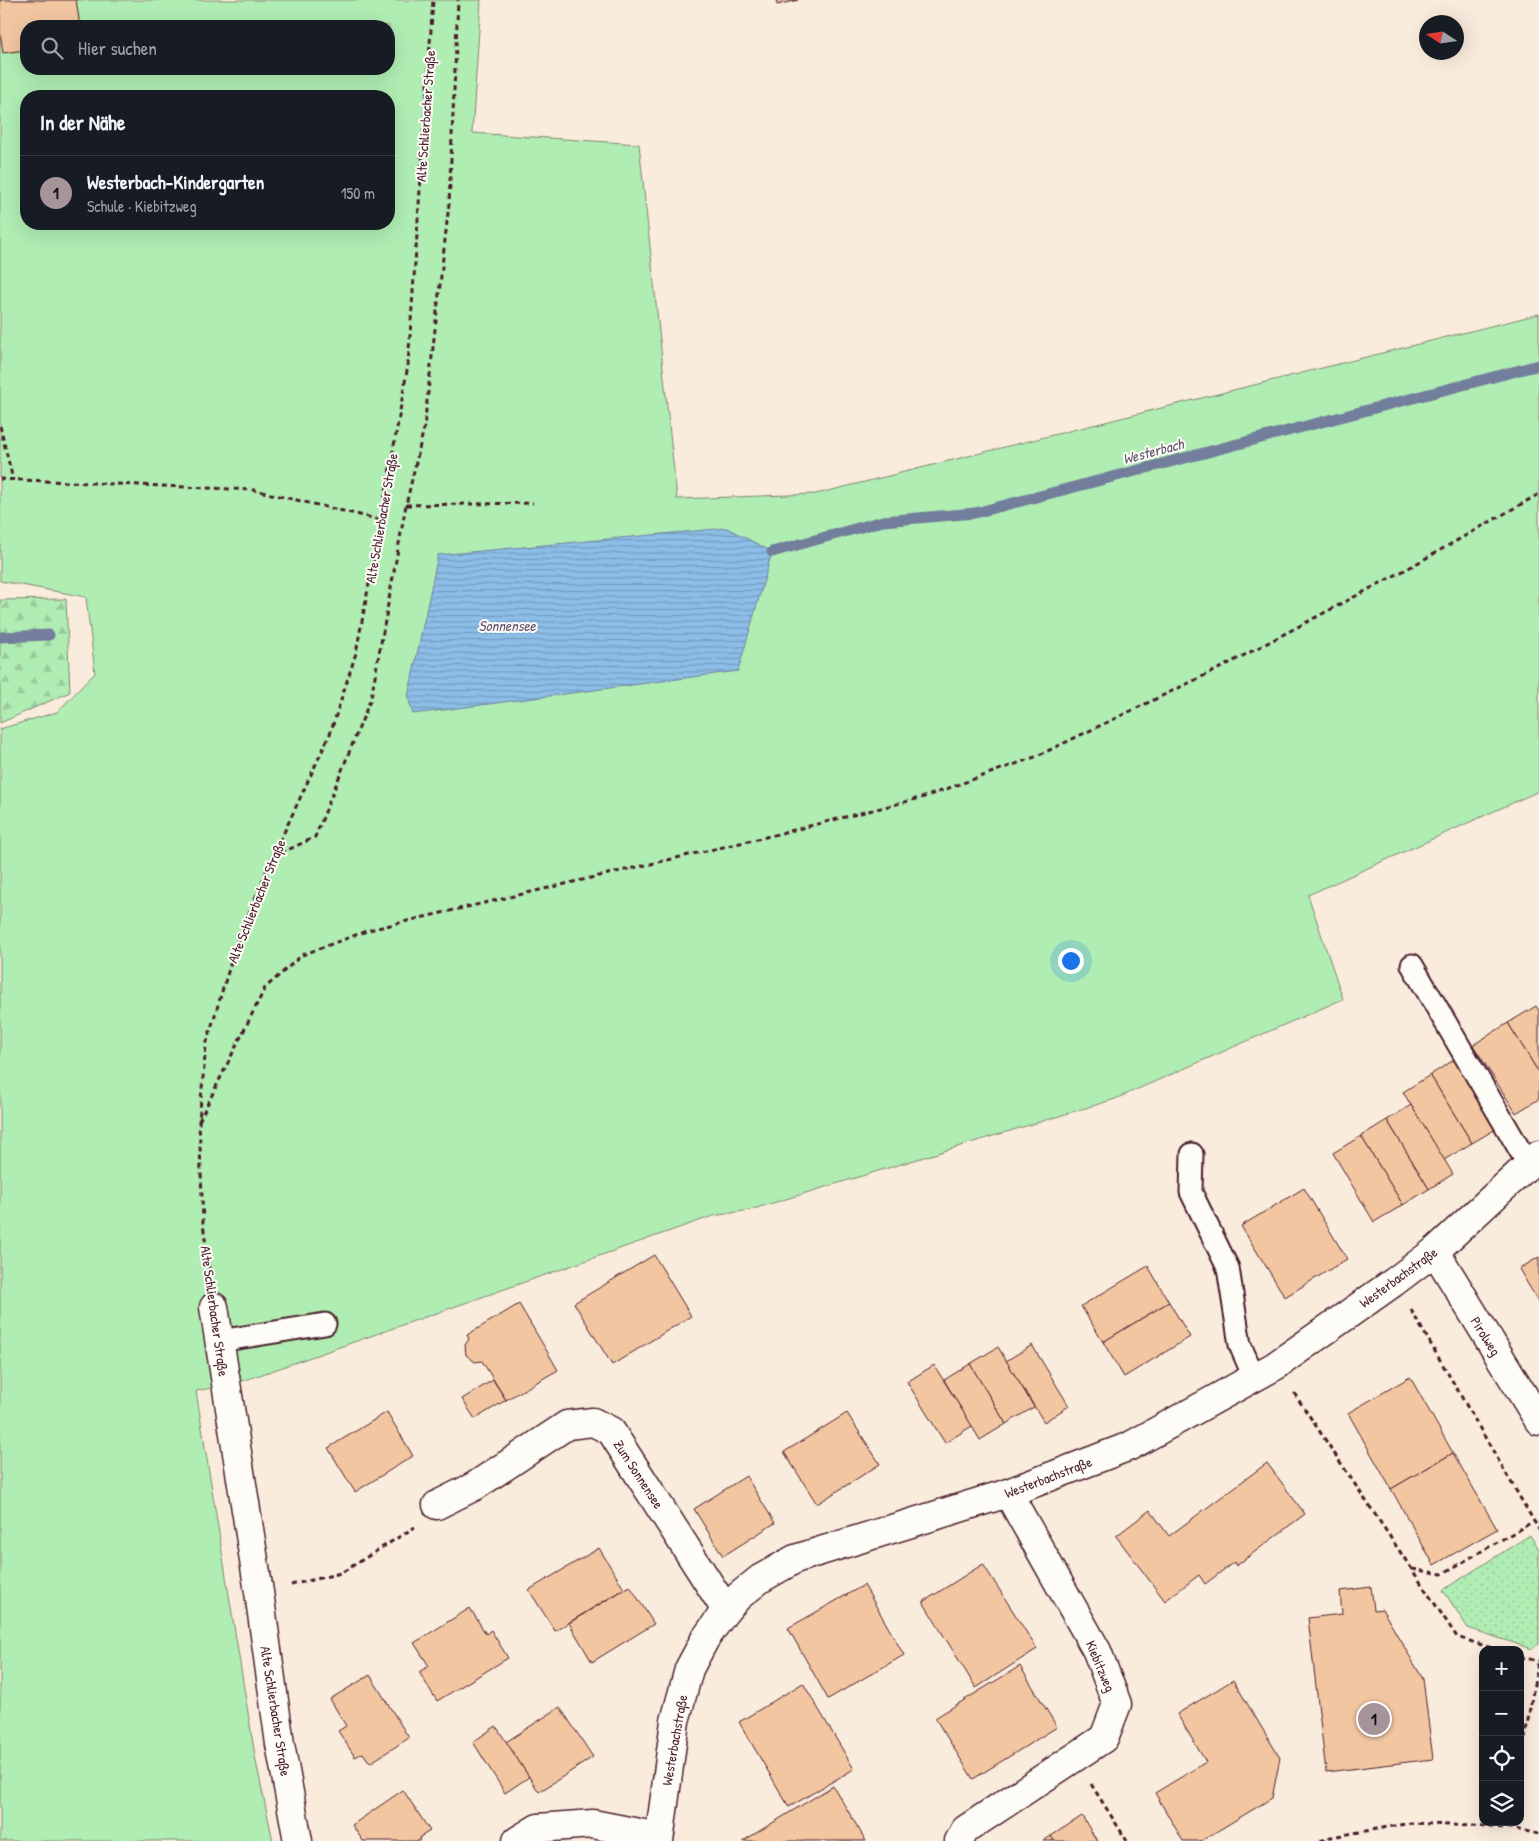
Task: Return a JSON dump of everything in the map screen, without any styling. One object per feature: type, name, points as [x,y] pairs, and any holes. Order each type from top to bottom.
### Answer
[{"type":"street","name":"Westerbachstraße","points":[[517,1841],[538,1828],[593,1824],[659,1839],[675,1721],[689,1669],[705,1639],[726,1610],[739,1596],[760,1579],[795,1559],[1008,1493],[1130,1446],[1265,1371],[1394,1282],[1435,1251],[1534,1159]]},
{"type":"street","name":"Pirolweg","points":[[1435,1251],[1539,1421]]},
{"type":"street","name":"Alte Schlierbacher Straße","points":[[214,1307],[259,1592],[280,1744],[298,1841]]},
{"type":"street","name":"Zum Sonnensee","points":[[438,1505],[475,1486],[567,1425],[593,1422],[610,1431],[726,1610]]},
{"type":"street","name":"Kiebitzweg","points":[[959,1841],[965,1830],[1104,1738],[1117,1704],[1097,1651],[1008,1493]]},
{"type":"lane","points":[[1412,965],[1534,1159]]},
{"type":"lane","points":[[1192,1154],[1191,1192],[1228,1268],[1240,1345],[1265,1371]]},
{"type":"lane","points":[[218,1341],[325,1324]]},
{"type":"path","name":"Alte Schlierbacher Straße","points":[[214,1307],[203,1223],[200,1121],[206,1045],[237,942],[272,858],[330,734],[356,653],[382,520],[408,365],[433,0]]},
{"type":"path","points":[[272,858],[315,837],[371,698],[406,505],[424,428],[449,204],[458,0]]},
{"type":"path","points":[[0,426],[12,480]]},
{"type":"path","points":[[0,479],[254,490],[382,520]]},
{"type":"path","points":[[200,1121],[265,988],[302,955],[369,930],[770,836],[924,797],[1034,757],[1230,662],[1405,570],[1539,494]]},
{"type":"path","points":[[406,505],[532,503]]},
{"type":"path","points":[[1394,1282],[1539,1530]]},
{"type":"path","points":[[1265,1371],[1412,1569],[1457,1637],[1485,1646]]},
{"type":"path","points":[[299,1584],[341,1573],[428,1519],[438,1505]]},
{"type":"path","points":[[1412,1569],[1442,1574],[1534,1521]]},
{"type":"path","points":[[1524,1657],[1538,1661],[1524,1743]]},
{"type":"path","points":[[1074,1758],[1127,1841]]},
{"type":"path","points":[[1320,1841],[1331,1837],[1411,1823],[1510,1828],[1539,1834]]},
{"type":"green space","points":[[0,0],[481,0],[472,133],[639,144],[677,499],[816,494],[1539,314],[1539,791],[1308,895],[1343,999],[1115,1099],[750,1210],[713,1216],[237,1383],[196,1391],[256,1762],[273,1841],[0,1841],[0,729],[57,712],[95,673],[86,597],[0,581]]},
{"type":"green space","points":[[66,599],[70,692],[0,723],[0,600]]},
{"type":"green space","points":[[1530,1535],[1539,1549],[1539,1644],[1532,1649],[1468,1628],[1443,1590]]},
{"type":"water","name":"Sonnensee","points":[[727,528],[772,552],[738,671],[413,714],[408,697],[438,555]]},
{"type":"building","points":[[0,0],[76,0],[79,20],[20,20],[20,51],[3,53],[0,31]]},
{"type":"building","points":[[776,0],[798,0],[777,5]]},
{"type":"building","points":[[1536,1006],[1539,1011],[1539,1073],[1508,1023]]},
{"type":"building","points":[[1508,1023],[1539,1073],[1539,1099],[1516,1113],[1473,1045]]},
{"type":"building","points":[[1454,1060],[1496,1129],[1472,1143],[1430,1075]]},
{"type":"building","points":[[1430,1075],[1472,1143],[1444,1160],[1403,1092]]},
{"type":"building","points":[[1411,1105],[1453,1174],[1429,1189],[1387,1120]]},
{"type":"building","points":[[1387,1120],[1429,1189],[1403,1205],[1361,1136]]},
{"type":"building","points":[[1361,1136],[1403,1205],[1374,1222],[1333,1153]]},
{"type":"building","points":[[1304,1188],[1347,1259],[1285,1297],[1241,1226]]},
{"type":"building","points":[[654,1255],[691,1316],[612,1365],[574,1303]]},
{"type":"building","points":[[1539,1257],[1539,1303],[1519,1269]]},
{"type":"building","points":[[1148,1266],[1169,1302],[1103,1342],[1081,1306]]},
{"type":"building","points":[[1169,1302],[1190,1337],[1124,1377],[1103,1342]]},
{"type":"building","points":[[519,1304],[558,1370],[506,1400],[482,1361],[475,1362],[466,1355],[465,1345],[469,1339],[467,1335]]},
{"type":"building","points":[[1032,1345],[1069,1406],[1044,1422],[1006,1361]]},
{"type":"building","points":[[998,1347],[1034,1407],[1006,1424],[970,1364]]},
{"type":"building","points":[[970,1364],[1006,1424],[980,1440],[944,1380]]},
{"type":"building","points":[[934,1365],[972,1426],[945,1443],[907,1382]]},
{"type":"building","points":[[1410,1377],[1453,1453],[1391,1489],[1348,1413]]},
{"type":"building","points":[[493,1380],[506,1400],[475,1419],[462,1399]]},
{"type":"building","points":[[387,1412],[413,1456],[355,1492],[328,1448]]},
{"type":"building","points":[[847,1413],[880,1464],[817,1504],[784,1452]]},
{"type":"building","points":[[1453,1453],[1497,1529],[1434,1565],[1391,1489]]},
{"type":"building","points":[[1267,1463],[1305,1514],[1236,1566],[1234,1562],[1205,1584],[1199,1575],[1165,1601],[1116,1536],[1150,1510],[1169,1536]]},
{"type":"building","points":[[746,1476],[775,1523],[723,1556],[694,1509]]},
{"type":"building","points":[[599,1548],[624,1589],[555,1631],[529,1590]]},
{"type":"building","points":[[983,1564],[1037,1649],[976,1688],[923,1602]]},
{"type":"building","points":[[864,1585],[904,1655],[828,1699],[788,1628]]},
{"type":"building","points":[[630,1586],[654,1624],[592,1662],[569,1623]]},
{"type":"building","points":[[1371,1587],[1374,1610],[1382,1609],[1423,1679],[1433,1759],[1326,1772],[1308,1618],[1342,1614],[1340,1591]]},
{"type":"building","points":[[470,1608],[486,1634],[491,1630],[508,1658],[437,1701],[419,1672],[429,1666],[414,1643]]},
{"type":"building","points":[[1020,1666],[1057,1727],[973,1779],[935,1718]]},
{"type":"building","points":[[370,1675],[409,1738],[370,1763],[363,1753],[355,1757],[338,1731],[346,1726],[330,1699]]},
{"type":"building","points":[[1233,1680],[1280,1758],[1272,1798],[1201,1841],[1183,1841],[1155,1793],[1206,1762],[1177,1714]]},
{"type":"building","points":[[803,1683],[854,1769],[789,1807],[739,1722]]},
{"type":"building","points":[[560,1707],[593,1757],[539,1792],[506,1742]]},
{"type":"building","points":[[496,1726],[529,1777],[505,1793],[473,1742]]},
{"type":"building","points":[[833,1786],[866,1841],[743,1841]]},
{"type":"building","points":[[403,1790],[430,1831],[420,1837],[419,1841],[363,1841],[352,1825]]},
{"type":"building","points":[[1082,1816],[1097,1841],[1054,1841],[1051,1836]]},
{"type":"building","points":[[1051,1836],[1054,1841],[1043,1841]]},
{"type":"waterway","name":"Westerbach","points":[[772,552],[883,521],[975,513],[1539,365]]},
{"type":"waterway","name":"Westerbach","points":[[0,637],[49,635]]},
{"type":"place","name":"Westerbach-Kindergarten","points":[[1374,1719]]}]
